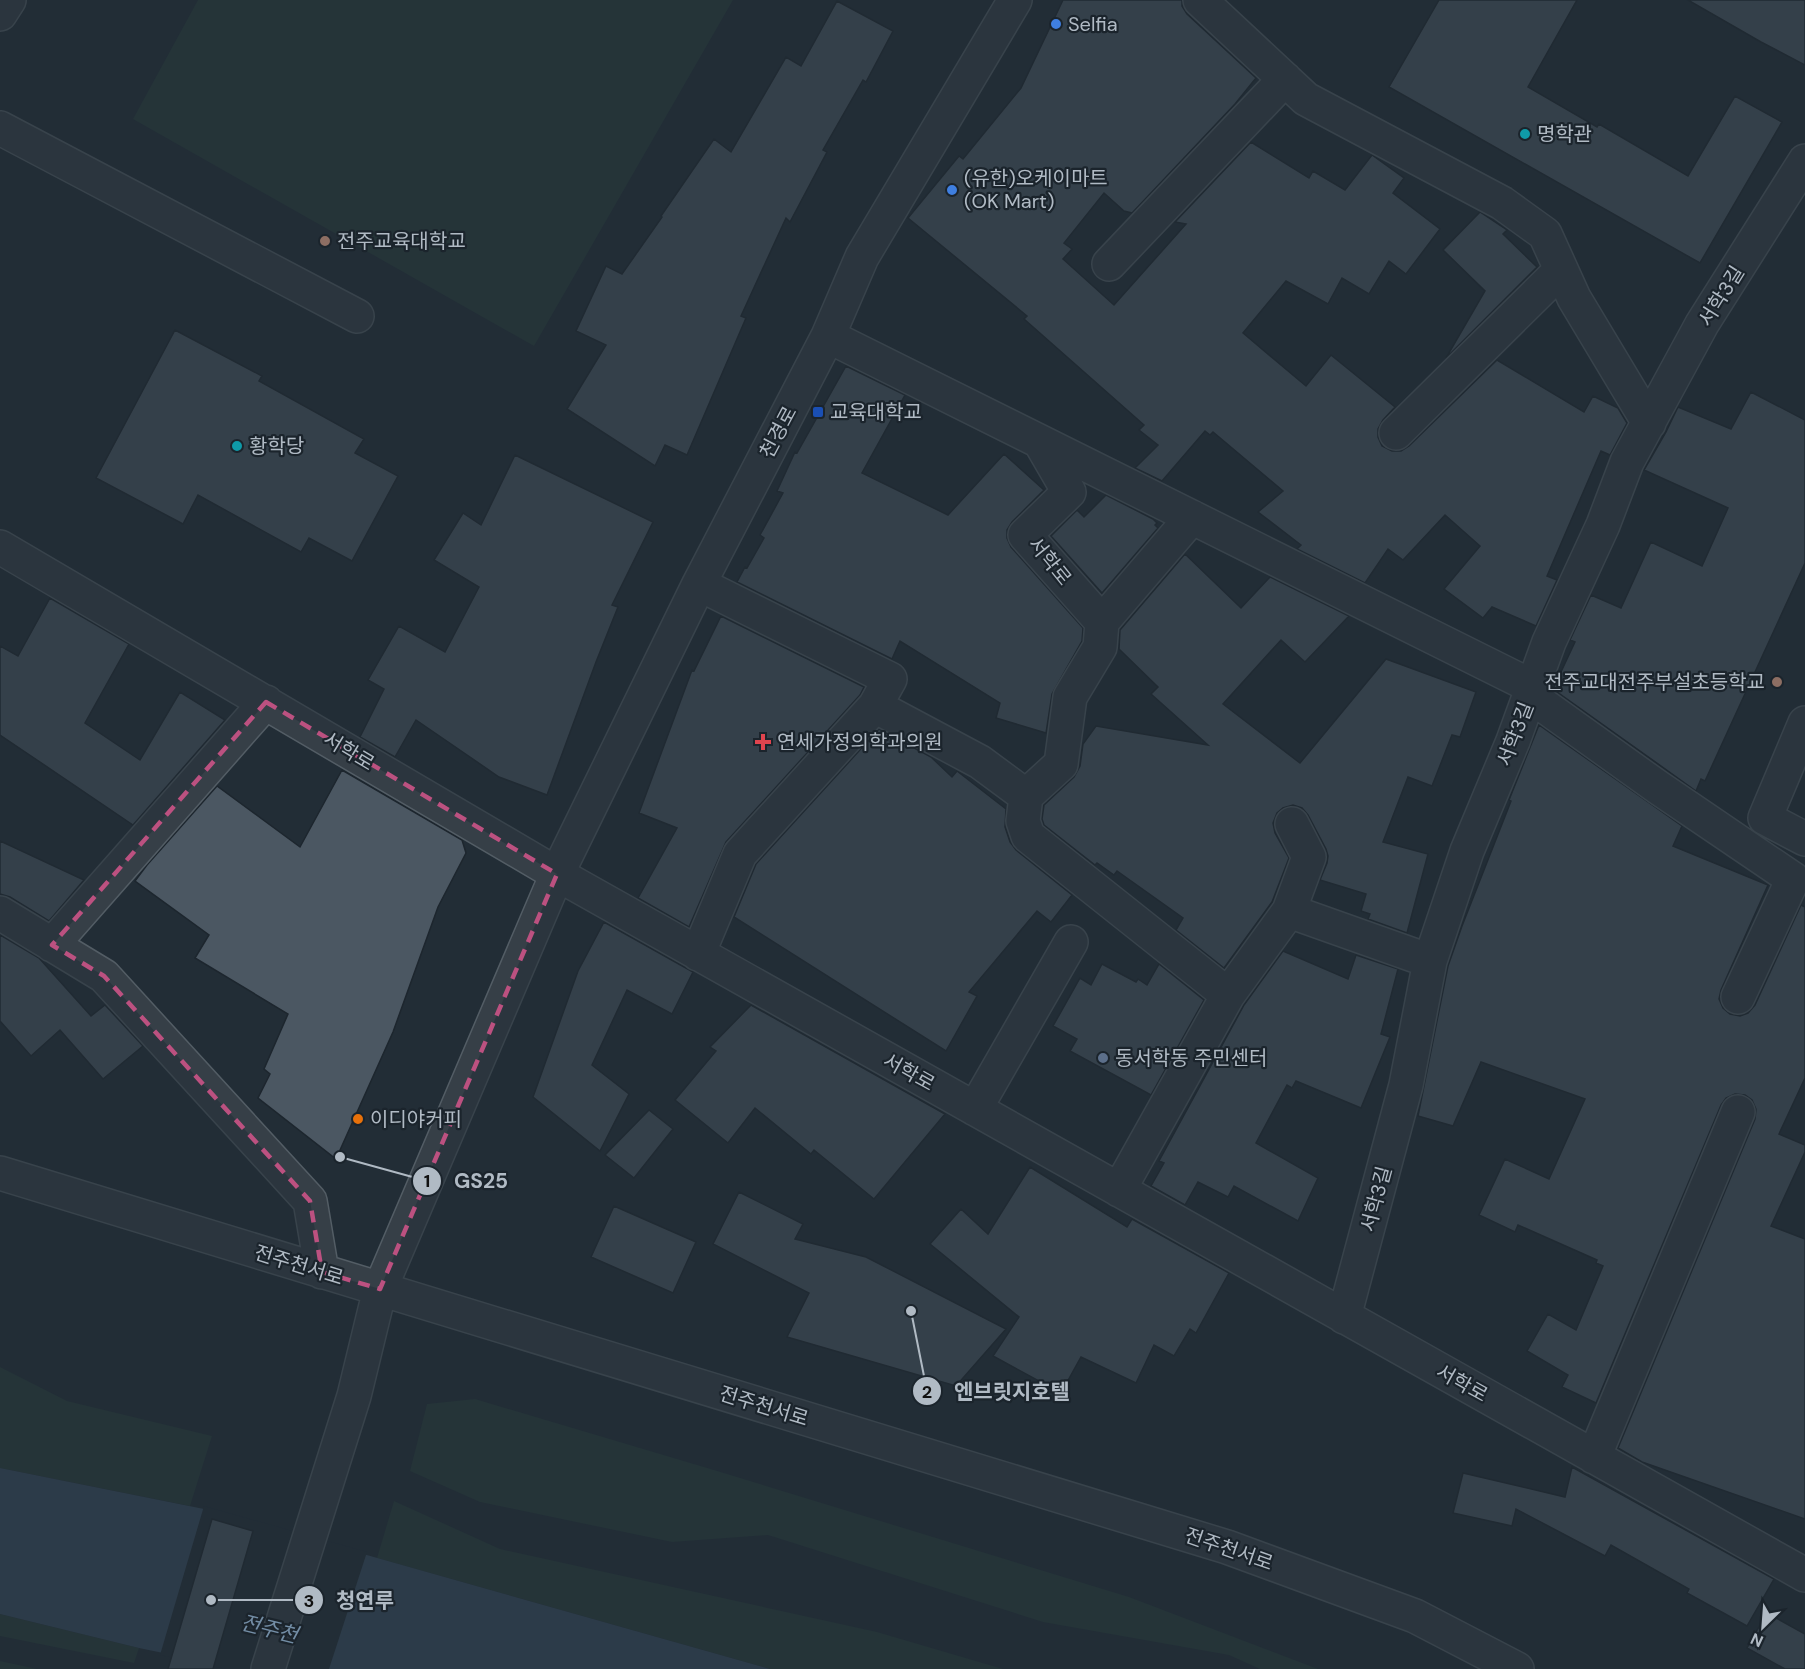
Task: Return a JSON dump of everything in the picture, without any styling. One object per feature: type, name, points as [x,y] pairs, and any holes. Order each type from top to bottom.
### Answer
[{"type":"street","points":[[0,14],[9,0]]},
{"type":"street","name":"천경로","points":[[268,1669],[354,1396],[380,1289],[557,874],[699,584],[828,336],[862,257],[1015,0]]},
{"type":"street","points":[[1200,0],[1306,99],[1503,203],[1545,234],[1574,298],[1649,423]]},
{"type":"street","points":[[1109,264],[1285,79]]},
{"type":"street","points":[[0,128],[357,316]]},
{"type":"street","name":"서학3길","points":[[1344,1317],[1406,1085],[1431,961],[1467,851],[1513,741],[1549,642],[1603,525],[1627,462],[1702,324],[1805,161]]},
{"type":"street","points":[[1396,433],[1561,270]]},
{"type":"street","points":[[828,336],[1192,517],[1531,692],[1659,788],[1793,879],[1738,997]]},
{"type":"street","name":"서학로","points":[[1040,442],[1069,492],[1025,535],[1102,622]]},
{"type":"street","points":[[1192,517],[1102,622],[1100,647],[1070,697],[1061,764],[1026,796],[1023,821],[1028,836],[1228,995]]},
{"type":"street","name":"서학로","points":[[0,547],[557,874],[1805,1575]]},
{"type":"street","points":[[698,954],[740,854],[875,706],[890,679],[699,584]]},
{"type":"street","points":[[52,945],[266,702]]},
{"type":"street","points":[[875,706],[980,762],[1026,796]]},
{"type":"street","points":[[1805,723],[1765,818],[1805,839]]},
{"type":"street","points":[[1119,1190],[1228,995],[1289,911],[1309,857],[1292,824]]},
{"type":"street","points":[[1289,911],[1431,961]]},
{"type":"street","points":[[0,913],[104,976],[310,1201],[322,1272]]},
{"type":"street","points":[[975,1109],[1071,942]]},
{"type":"street","points":[[1594,1457],[1738,1112]]},
{"type":"street","name":"전주천서로","points":[[0,1173],[1227,1547],[1415,1616],[1517,1669]]},
{"type":"highlighted area","points":[[266,702],[557,874],[380,1289],[322,1272],[310,1201],[104,976],[52,945]]},
{"type":"green space","points":[[198,0],[733,0],[534,346],[133,119]]},
{"type":"green space","points":[[0,1367],[67,1401],[212,1436],[190,1506],[0,1468]]},
{"type":"green space","points":[[475,1399],[1129,1597],[1318,1669],[1260,1669],[1229,1655],[1043,1622],[768,1535],[672,1542],[480,1502],[410,1471],[427,1404]]},
{"type":"green space","points":[[394,1501],[500,1549],[877,1632],[1003,1669],[770,1669],[377,1558]]},
{"type":"green space","points":[[0,1614],[139,1648],[134,1663],[0,1636]]},
{"type":"green space","points":[[0,1661],[37,1669],[0,1669]]},
{"type":"water","name":"전주천","points":[[0,1468],[204,1509],[770,1669],[241,1669],[139,1648],[0,1614]]},
{"type":"pier","points":[[204,1506],[367,1552],[329,1669],[226,1669],[160,1655]]},
{"type":"building","points":[[1063,0],[1182,0],[1182,6],[1187,14],[1256,78],[1235,104],[1132,213],[1124,211],[1104,193],[1064,243],[1072,249],[1063,259],[1114,305],[1186,224],[1175,222],[1251,142],[1309,178],[1313,171],[1345,190],[1372,155],[1404,178],[1393,193],[1440,229],[1406,274],[1389,261],[1369,294],[1342,278],[1328,304],[1286,281],[1243,333],[1306,386],[1331,355],[1395,407],[1378,429],[1378,437],[1382,446],[1392,451],[1401,451],[1409,446],[1497,360],[1584,412],[1593,396],[1618,408],[1627,423],[1610,455],[1601,451],[1547,576],[1557,580],[1536,626],[1492,607],[1483,618],[1444,589],[1480,546],[1445,515],[1403,560],[1388,549],[1365,583],[1297,549],[1301,545],[1258,512],[1283,491],[1213,432],[1210,435],[1205,431],[1162,481],[1135,468],[1158,445],[1139,430],[1144,425],[1024,319],[1027,316],[908,218],[959,156],[963,159],[1021,88]]},
{"type":"building","name":"명학관","points":[[1439,0],[1577,0],[1528,87],[1597,127],[1599,124],[1688,176],[1735,96],[1782,122],[1700,263],[1389,87]]},
{"type":"building","points":[[1688,0],[1805,0],[1805,65],[1761,42]]},
{"type":"building","points":[[837,1],[893,31],[866,82],[863,80],[823,150],[827,152],[790,222],[786,218],[741,316],[746,318],[687,455],[665,445],[655,466],[567,409],[606,345],[576,331],[606,266],[622,274],[714,139],[731,152],[786,57],[801,66]]},
{"type":"building","points":[[1480,212],[1507,230],[1503,234],[1537,267],[1446,358],[1485,291],[1443,250]]},
{"type":"building","name":"황학당","points":[[175,330],[262,376],[259,381],[364,439],[355,453],[398,476],[352,561],[309,538],[301,552],[198,495],[183,524],[96,478]]},
{"type":"building","points":[[846,366],[905,395],[862,473],[948,515],[1004,454],[1044,490],[1012,522],[1007,530],[1007,538],[1011,547],[1083,628],[1082,641],[1052,694],[1046,733],[996,718],[1000,703],[900,641],[892,659],[737,582],[764,538],[760,535],[783,493],[777,491],[795,452],[797,453]]},
{"type":"building","points":[[1751,392],[1805,420],[1805,563],[1705,781],[1701,779],[1696,791],[1553,689],[1575,642],[1570,640],[1591,595],[1621,608],[1651,542],[1702,566],[1728,508],[1644,470],[1678,407],[1731,429]]},
{"type":"building","points":[[515,455],[653,522],[612,605],[618,607],[547,795],[499,777],[416,720],[395,757],[360,737],[384,689],[368,680],[399,626],[445,652],[479,587],[434,560],[463,513],[481,525]]},
{"type":"building","points":[[1106,495],[1153,519],[1158,528],[1102,593],[1051,536],[1077,510],[1084,517]]},
{"type":"building","points":[[1185,554],[1241,608],[1270,577],[1349,616],[1305,662],[1281,640],[1223,704],[1300,763],[1386,659],[1476,692],[1460,737],[1452,735],[1432,786],[1408,777],[1383,842],[1428,854],[1407,933],[1368,919],[1370,914],[1361,911],[1366,894],[1320,880],[1327,863],[1326,849],[1308,815],[1302,808],[1293,805],[1277,813],[1273,823],[1275,833],[1289,858],[1272,902],[1224,968],[1176,930],[1183,918],[1117,871],[1114,875],[1097,863],[1095,865],[1044,825],[1042,819],[1044,805],[1074,777],[1080,766],[1083,744],[1096,726],[1208,745],[1151,694],[1158,687],[1119,649],[1120,630]]},
{"type":"building","points":[[50,598],[129,644],[85,723],[140,760],[180,692],[225,720],[133,825],[0,735],[0,646],[18,656]]},
{"type":"building","points":[[721,616],[864,687],[860,695],[726,842],[689,927],[638,898],[677,828],[639,813],[692,670],[694,671]]},
{"type":"building","points":[[1539,725],[1682,826],[1673,846],[1768,885],[1721,990],[1719,999],[1723,1008],[1730,1014],[1740,1016],[1748,1013],[1755,1005],[1801,905],[1805,907],[1805,1078],[1779,1134],[1805,1145],[1805,1152],[1771,1226],[1805,1239],[1805,1519],[1642,1462],[1618,1448],[1755,1119],[1756,1109],[1752,1100],[1745,1095],[1735,1094],[1726,1098],[1721,1105],[1596,1403],[1562,1387],[1568,1375],[1527,1351],[1548,1314],[1576,1330],[1603,1266],[1596,1263],[1597,1260],[1518,1225],[1515,1232],[1479,1215],[1505,1159],[1549,1179],[1585,1099],[1481,1062],[1453,1126],[1418,1116],[1448,966]]},
{"type":"building","points":[[879,729],[931,757],[952,777],[957,771],[1006,809],[1005,827],[1010,842],[1016,850],[1072,895],[1051,922],[1037,911],[969,992],[977,996],[946,1051],[734,917],[756,864]]},
{"type":"building","points":[[342,770],[462,840],[466,853],[438,907],[393,1032],[336,1159],[258,1098],[270,1074],[264,1069],[288,1014],[195,958],[209,935],[135,881],[217,786],[300,847]]},
{"type":"building","points":[[0,841],[84,880],[49,921],[10,897],[0,894]]},
{"type":"building","points":[[604,922],[693,972],[672,1014],[627,990],[592,1065],[629,1094],[600,1151],[533,1097],[578,971]]},
{"type":"building","points":[[0,935],[39,958],[91,1016],[105,1005],[143,1046],[103,1079],[60,1030],[31,1056],[0,1021]]},
{"type":"building","points":[[1283,951],[1348,979],[1356,955],[1398,969],[1381,1034],[1390,1037],[1361,1108],[1296,1081],[1292,1088],[1287,1085],[1256,1143],[1318,1178],[1298,1221],[1234,1186],[1228,1197],[1198,1182],[1185,1205],[1151,1186],[1164,1163],[1159,1161],[1244,1005]]},
{"type":"building","points":[[1102,964],[1136,982],[1138,979],[1147,985],[1159,964],[1204,1000],[1151,1095],[1070,1051],[1077,1039],[1053,1026],[1080,978],[1091,985]]},
{"type":"building","points":[[751,1005],[945,1114],[874,1199],[814,1150],[811,1154],[755,1108],[728,1143],[675,1100],[716,1051],[710,1047]]},
{"type":"building","points":[[649,1110],[673,1129],[634,1178],[605,1155]]},
{"type":"building","points":[[1030,1167],[1127,1227],[1132,1219],[1229,1273],[1196,1333],[1190,1329],[1174,1356],[1154,1345],[1136,1383],[1081,1357],[1061,1393],[993,1356],[1019,1317],[930,1244],[961,1209],[988,1234]]},
{"type":"building","points":[[739,1192],[803,1224],[795,1239],[866,1257],[1006,1329],[956,1386],[787,1337],[809,1293],[713,1244]]},
{"type":"building","points":[[614,1206],[696,1242],[673,1293],[591,1257]]},
{"type":"building","points":[[1572,1467],[1774,1579],[1747,1626],[1687,1593],[1689,1589],[1611,1545],[1605,1556],[1516,1509],[1512,1526],[1453,1513],[1463,1473],[1565,1497]]},
{"type":"building","points":[[212,1519],[253,1531],[213,1669],[168,1669]]},
{"type":"building","points":[[1767,1613],[1805,1634],[1805,1669],[1785,1669],[1747,1648]]},
{"type":"place","name":"Selfia","points":[[1056,24]]},
{"type":"place","name":"명학관","points":[[1525,134]]},
{"type":"place","name":"(유한)오케이마트 (OK Mart)","points":[[952,190]]},
{"type":"place","name":"전주교육대학교","points":[[325,241]]},
{"type":"place","name":"교육대학교","points":[[818,412]]},
{"type":"place","name":"황학당","points":[[237,446]]},
{"type":"place","name":"전주교대전주부설초등학교","points":[[1777,682]]},
{"type":"place","name":"연세가정의학과의원","points":[[763,742]]},
{"type":"place","name":"동서학동 주민센터","points":[[1103,1058]]},
{"type":"place","name":"이디야커피","points":[[358,1119]]},
{"type":"place","name":"GS25","points":[[340,1157]]},
{"type":"place","name":"엔브릿지호텔","points":[[911,1311]]},
{"type":"place","name":"청연루","points":[[211,1600]]}]
